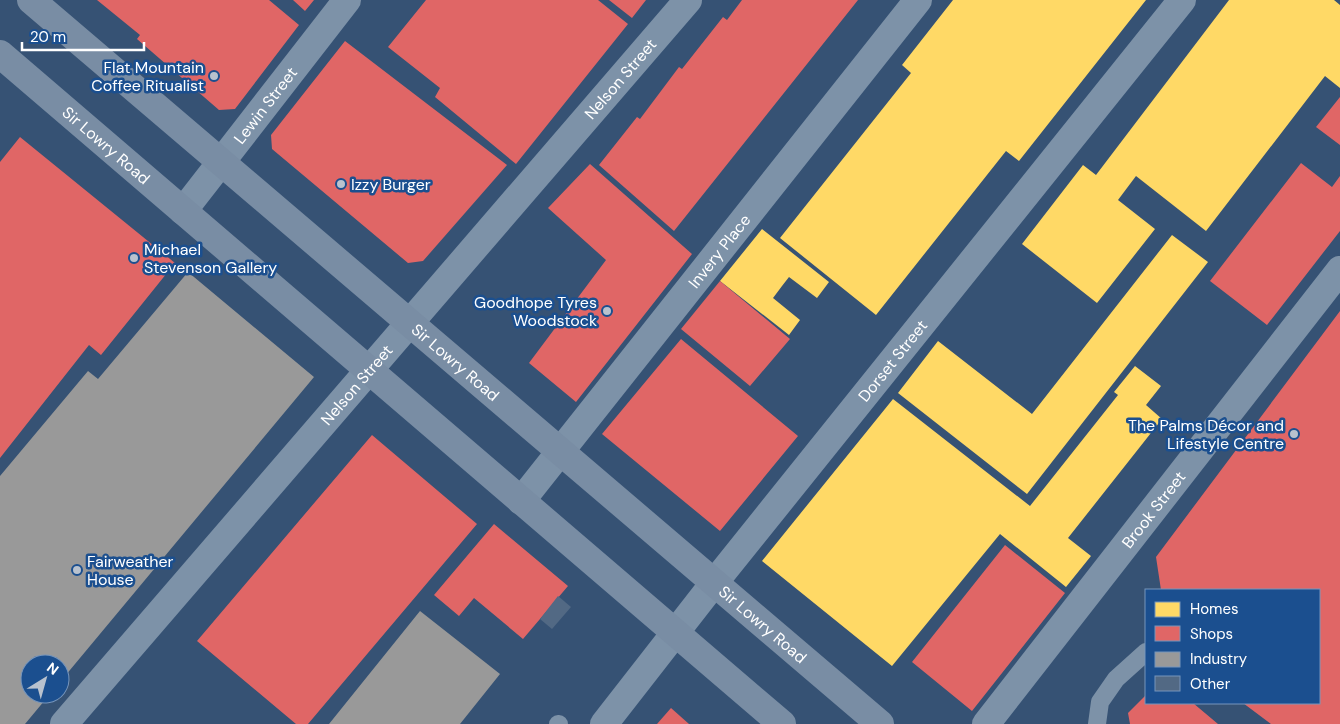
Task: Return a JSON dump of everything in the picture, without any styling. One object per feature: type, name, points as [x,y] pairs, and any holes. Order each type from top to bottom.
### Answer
[{"type":"main road","name":"Sir Lowry Road","points":[[31,0],[880,724]]},
{"type":"main road","name":"Sir Lowry Road","points":[[0,54],[782,724]]},
{"type":"street","name":"Lewin Street","points":[[183,211],[347,0]]},
{"type":"street","name":"Nelson Street","points":[[64,724],[688,0]]},
{"type":"street","name":"Invery Place","points":[[521,501],[918,0]]},
{"type":"street","name":"Dorset Street","points":[[604,724],[714,583],[1182,0]]},
{"type":"street","name":"Brook Street","points":[[986,724],[1340,270]]},
{"type":"lane","points":[[1097,724],[1100,702],[1116,679],[1145,653]]},
{"type":"building: Homes","points":[[953,0],[1146,0],[1019,161],[1006,151],[876,315],[780,238],[911,73],[902,65]]},
{"type":"building: Homes","points":[[1229,0],[1334,0],[1340,5],[1340,88],[1325,76],[1206,231],[1136,176],[1118,200],[1155,229],[1097,303],[1022,244],[1083,165],[1096,175]]},
{"type":"building: Homes","points":[[762,229],[829,282],[817,298],[789,277],[782,286],[773,298],[800,320],[789,335],[720,281]]},
{"type":"building: Homes","points":[[1172,235],[1208,262],[1027,494],[898,393],[938,341],[1032,414]]},
{"type":"building: Homes","points":[[1135,366],[1161,386],[1146,405],[1162,419],[1068,538],[1091,556],[1066,587],[1000,534],[892,666],[762,561],[893,399],[1030,506],[1118,395],[1114,392]]},
{"type":"building: Shops","points":[[97,0],[269,0],[299,25],[235,109],[219,110],[137,39],[140,35]]},
{"type":"building: Shops","points":[[293,0],[314,0],[305,11]]},
{"type":"building: Shops","points":[[426,0],[598,0],[628,24],[516,164],[435,97],[440,88],[388,47]]},
{"type":"building: Shops","points":[[609,0],[646,0],[632,18]]},
{"type":"building: Shops","points":[[742,0],[858,0],[674,231],[599,165],[637,117],[640,119],[679,67],[682,69],[723,17],[727,20]]},
{"type":"building: Shops","points":[[345,41],[507,165],[423,261],[408,263],[272,149],[271,135]]},
{"type":"building: Shops","points":[[1340,97],[1340,145],[1316,127]]},
{"type":"building: Shops","points":[[20,137],[175,263],[101,355],[89,345],[0,458],[0,162]]},
{"type":"building: Shops","points":[[1301,163],[1332,187],[1340,176],[1340,231],[1267,325],[1210,281]]},
{"type":"building: Shops","name":"Goodhope Tyres Woodstock","points":[[590,164],[692,254],[576,402],[529,363],[606,260],[548,208]]},
{"type":"building: Shops","points":[[720,281],[790,339],[750,386],[681,329]]},
{"type":"building: Shops","name":"The Palms Décor and Lifestyle Centre","points":[[1340,311],[1340,724],[1271,724],[1244,704],[1320,704],[1320,589],[1161,589],[1156,557]]},
{"type":"building: Shops","points":[[681,339],[798,436],[720,531],[602,434]]},
{"type":"building: Shops","points":[[372,435],[477,524],[308,724],[296,724],[197,641]]},
{"type":"building: Shops","points":[[494,524],[568,586],[523,639],[474,598],[459,616],[434,595]]},
{"type":"building: Shops","points":[[1005,545],[1065,593],[972,711],[912,662]]},
{"type":"building: Shops","points":[[1145,696],[1145,704],[1194,704],[1218,724],[1130,724],[1128,713]]},
{"type":"building: Shops","points":[[671,708],[689,724],[657,724]]},
{"type":"building: Industry","name":"Fairweather House","points":[[188,272],[314,377],[70,670],[70,654],[20,654],[20,704],[42,704],[25,724],[0,724],[0,476],[88,371],[98,379]]},
{"type":"building: Industry","points":[[420,611],[500,674],[460,724],[329,724]]},
{"type":"building: Other","points":[[558,596],[571,607],[552,629],[540,619]]},
{"type":"place","name":"Flat Mountain Coffee Ritualist","points":[[214,76]]},
{"type":"place","name":"Izzy Burger","points":[[341,184]]},
{"type":"place","name":"Michael Stevenson Gallery","points":[[134,258]]},
{"type":"place","name":"Goodhope Tyres Woodstock","points":[[607,311]]},
{"type":"place","name":"The Palms Décor and Lifestyle Centre","points":[[1294,434]]},
{"type":"place","name":"Fairweather House","points":[[77,570]]}]
